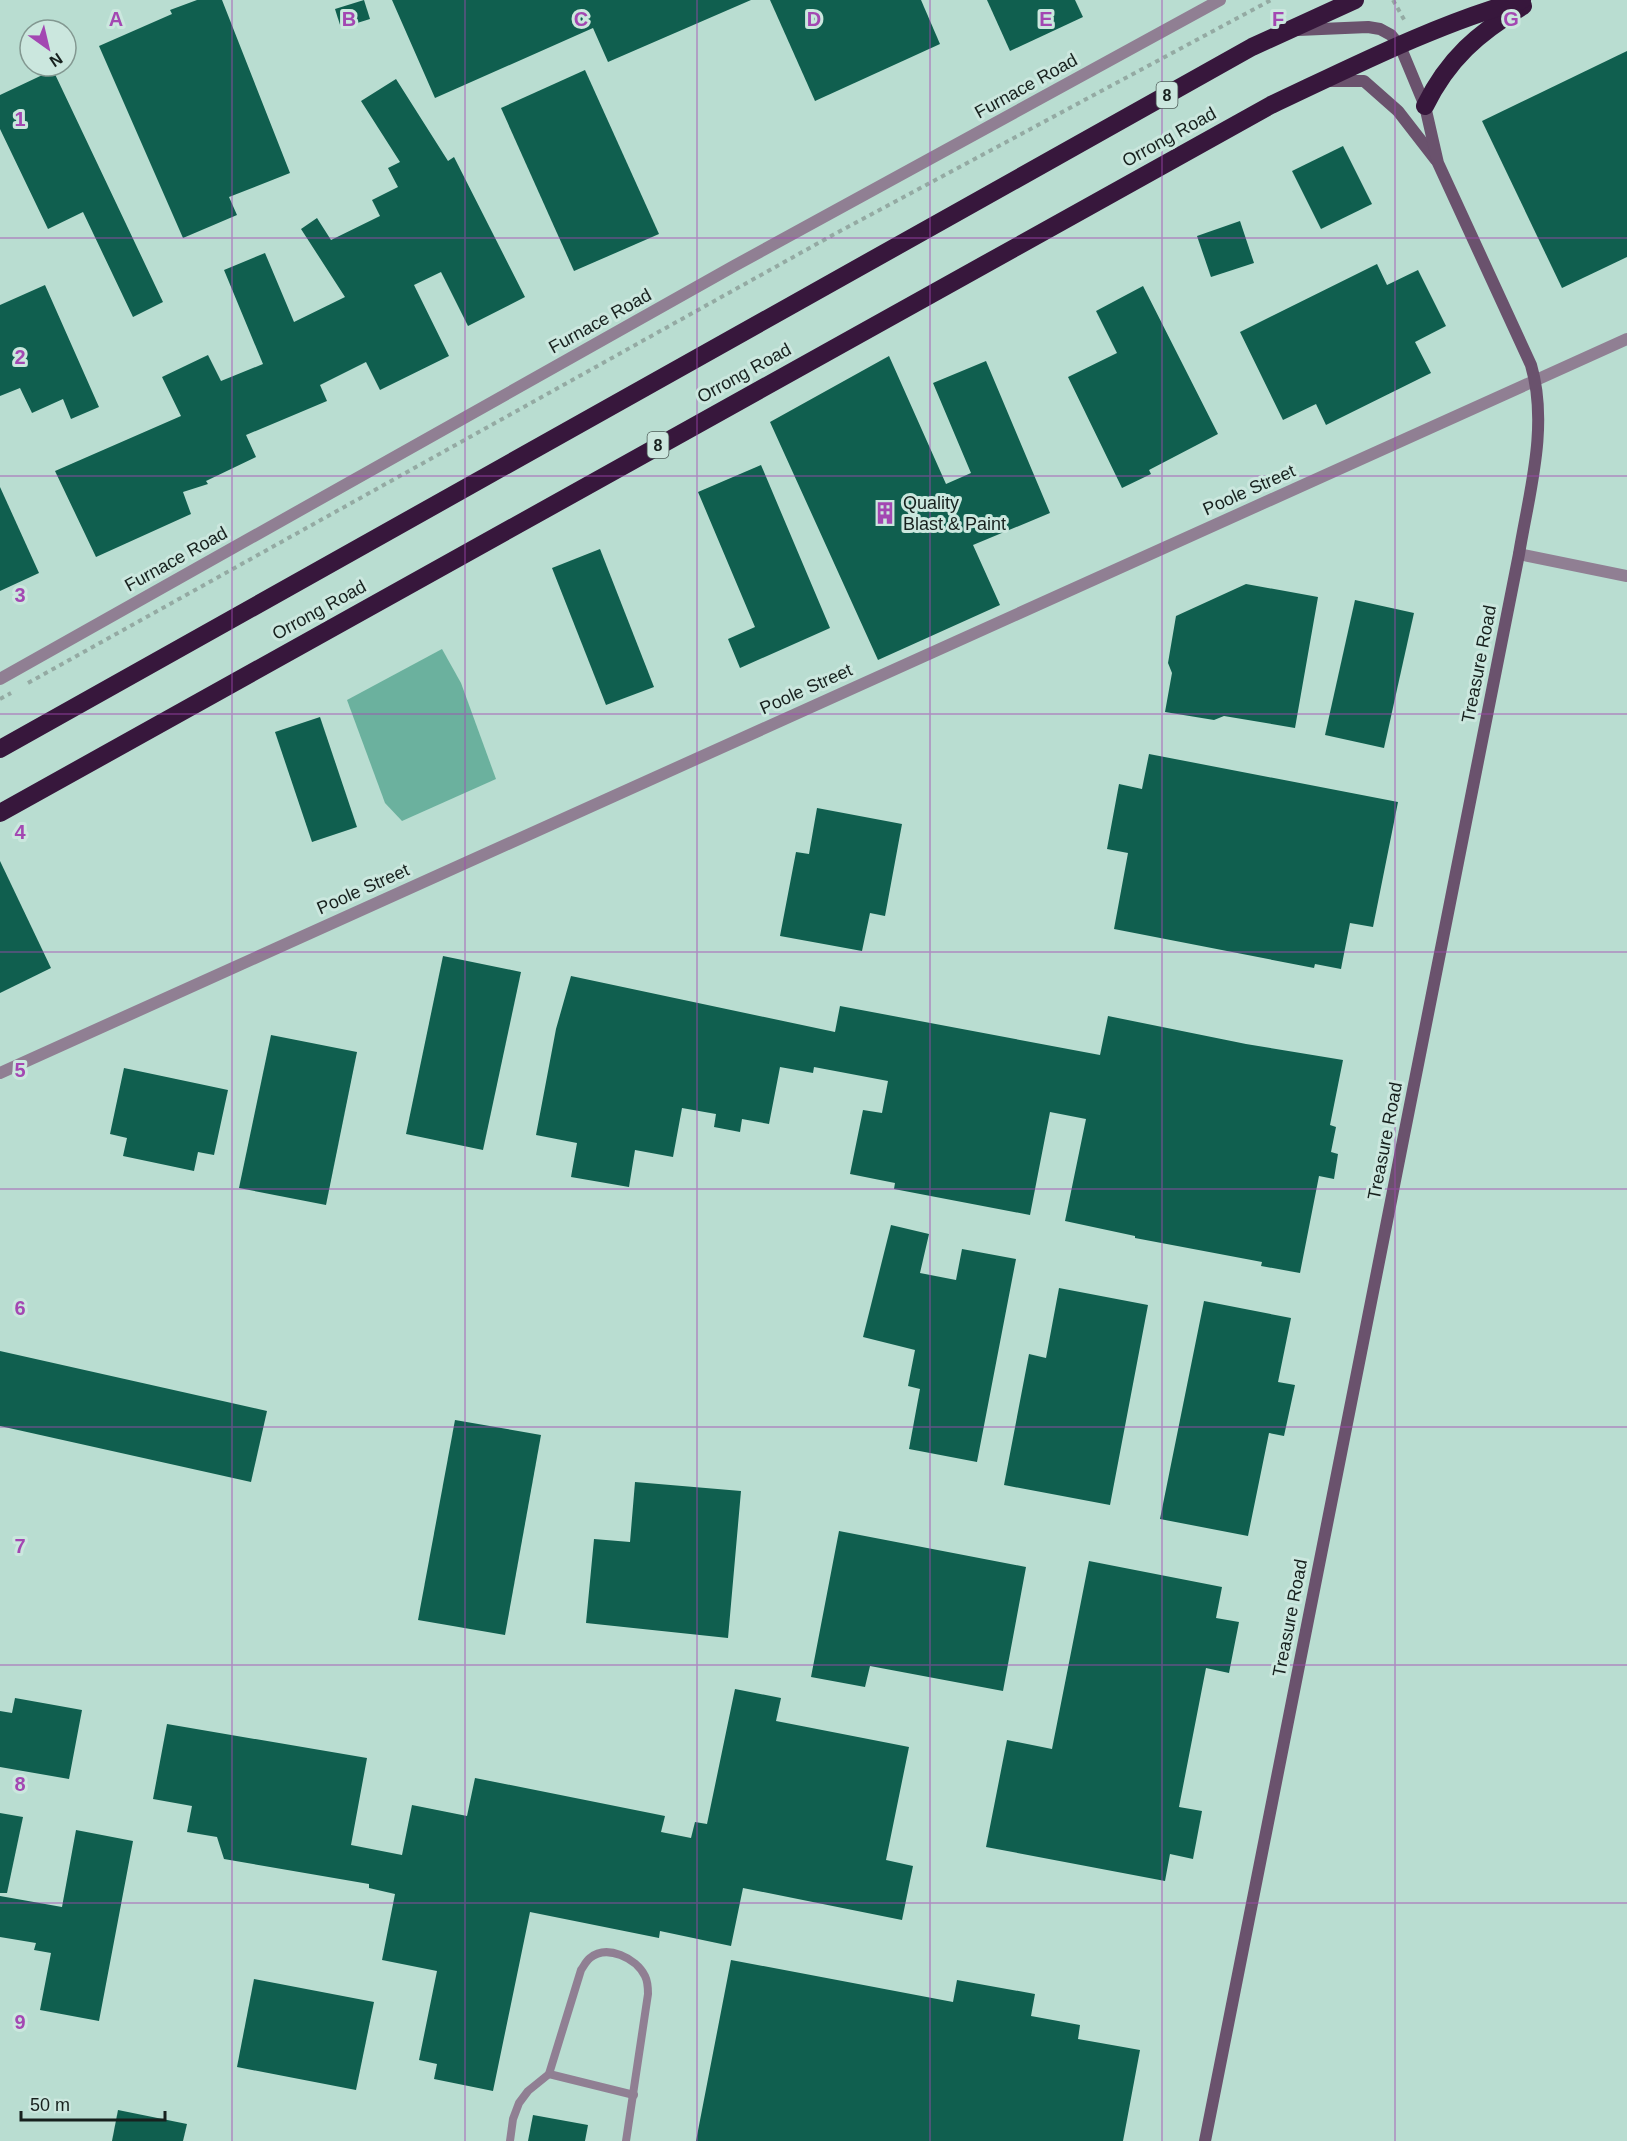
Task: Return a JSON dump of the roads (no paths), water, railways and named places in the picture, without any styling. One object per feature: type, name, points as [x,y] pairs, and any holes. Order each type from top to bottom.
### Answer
[{"type":"highway","name":"Orrong Road","points":[[0,749],[1252,47],[1354,0]]},
{"type":"highway","name":"Orrong Road","points":[[0,813],[1271,105],[1400,46],[1492,8],[1522,0]]},
{"type":"highway","points":[[1425,106],[1435,86],[1459,53],[1495,23],[1532,0]]},
{"type":"street","name":"Furnace Road","points":[[0,679],[734,266],[1220,0]]},
{"type":"street","points":[[1287,31],[1368,27],[1380,29],[1391,35],[1400,46]]},
{"type":"street","name":"Treasure Road","points":[[1205,2141],[1519,554],[1537,449],[1536,380],[1523,346],[1438,163],[1425,106],[1400,46]]},
{"type":"street","name":"Treasure Road","points":[[1319,82],[1364,81],[1398,111],[1438,163]]},
{"type":"street","name":"Poole Street","points":[[0,1073],[1627,339]]},
{"type":"street","points":[[1519,554],[1627,576]]},
{"type":"lane","points":[[510,2141],[513,2119],[519,2103],[528,2091],[549,2074],[581,1970],[590,1958],[603,1952],[633,1960],[648,1982],[626,2141]]},
{"type":"lane","points":[[549,2074],[634,2095]]},
{"type":"place","name":"Quality Blast & Paint","points":[[885,513]]}]
